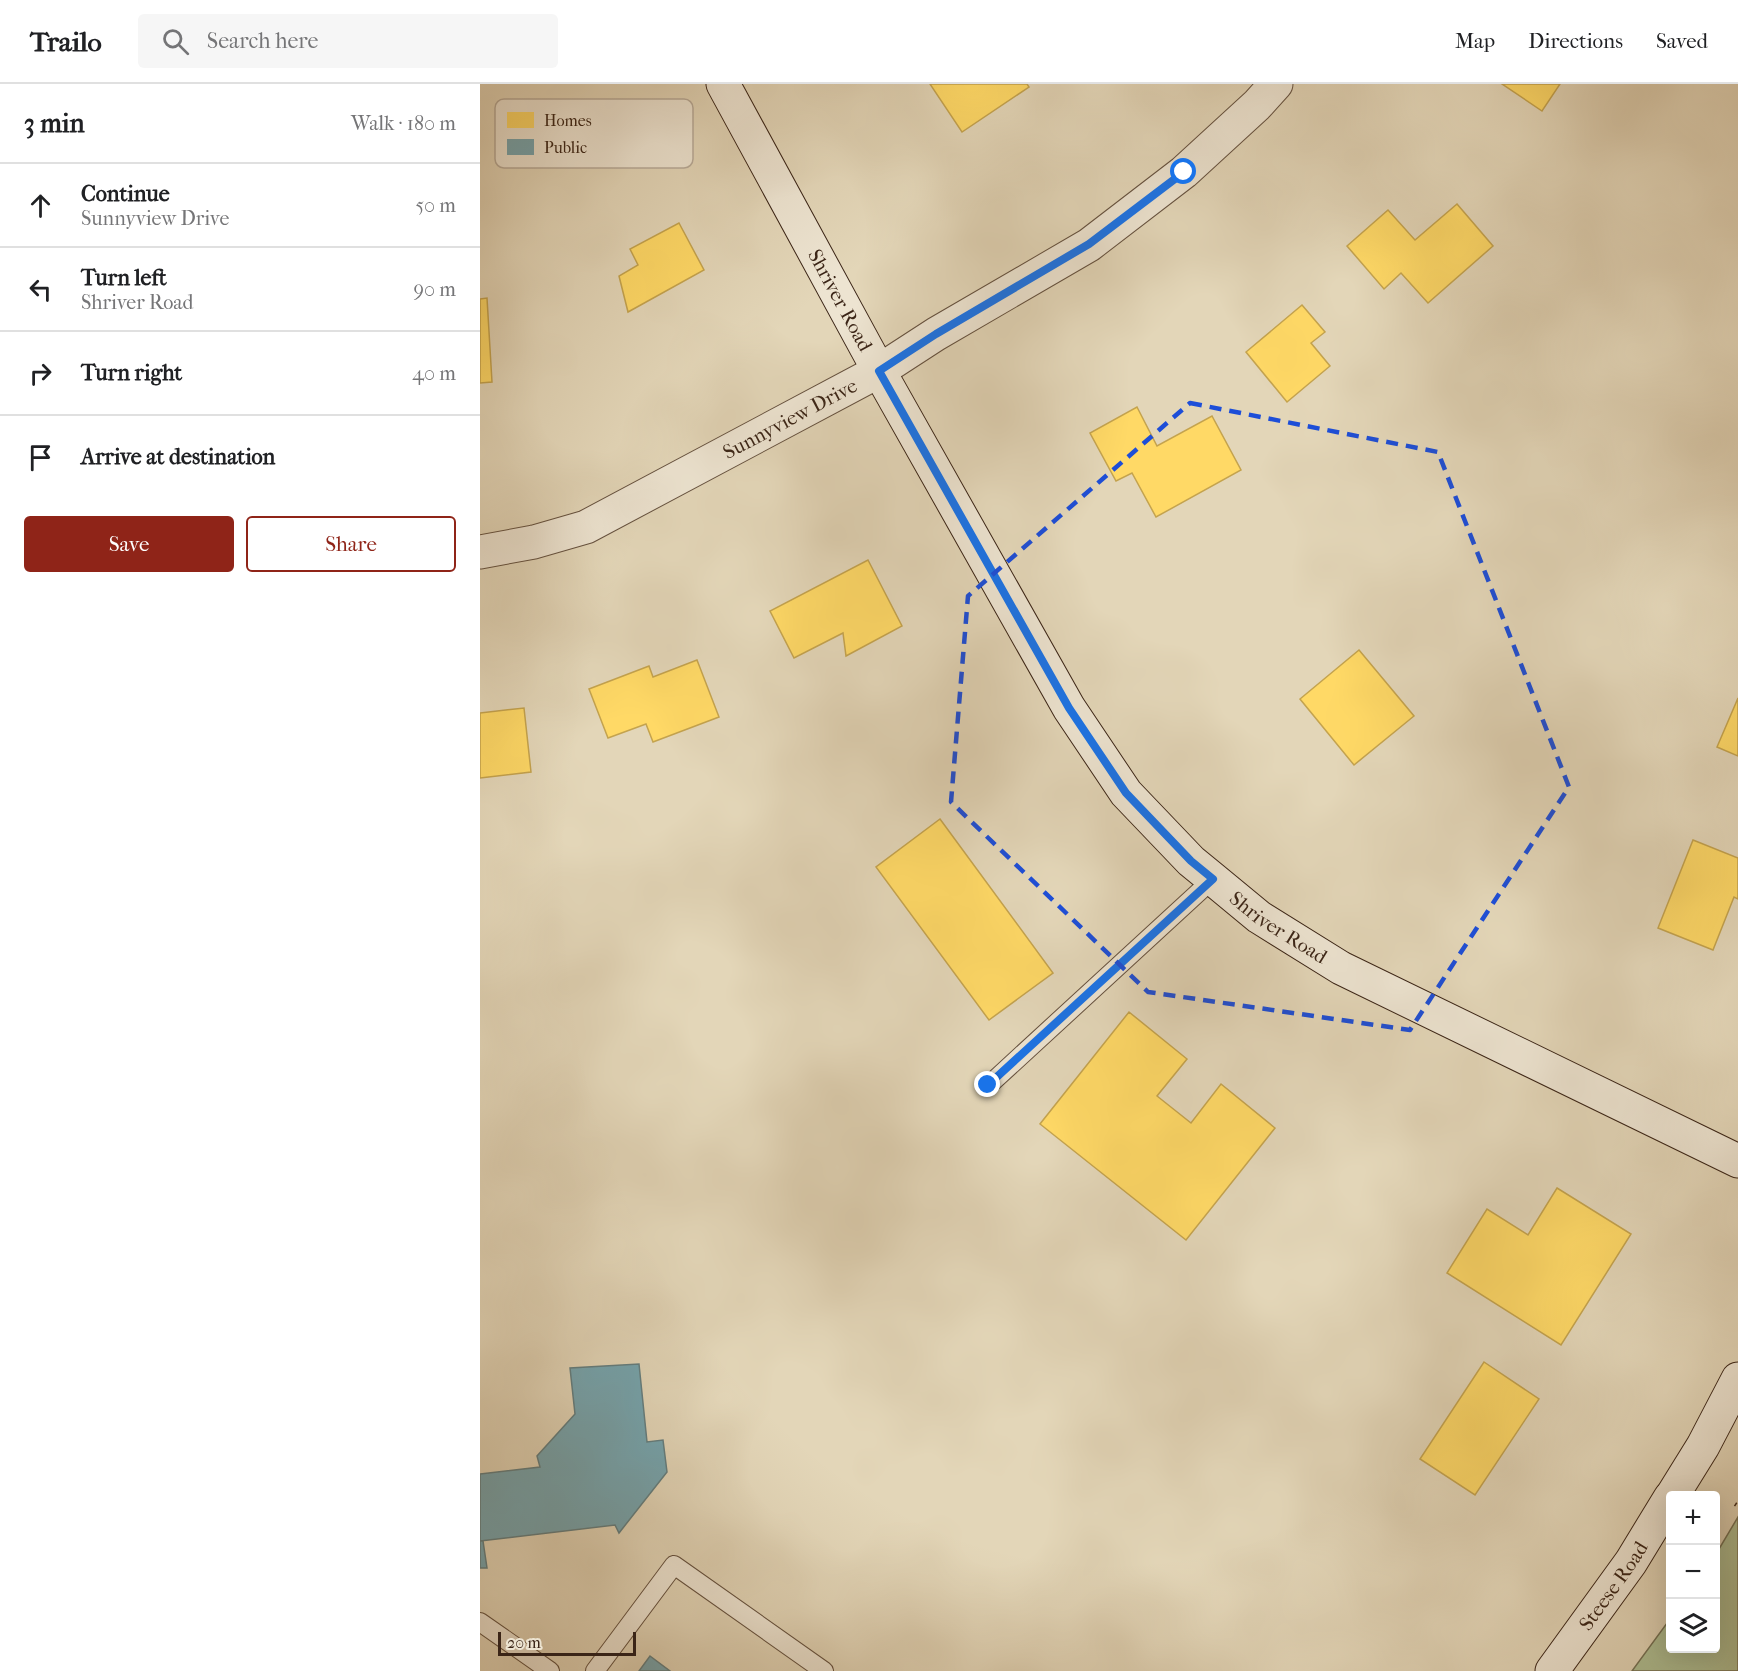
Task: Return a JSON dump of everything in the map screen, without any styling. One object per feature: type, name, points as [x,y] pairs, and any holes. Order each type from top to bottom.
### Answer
[{"type":"street","name":"Shriver Road","points":[[723,84],[879,371],[1069,708],[1126,793],[1191,861],[1259,917],[1341,968],[1738,1161]]},
{"type":"street","name":"Sunnyview Drive","points":[[480,552],[534,542],[586,527],[879,371],[936,334],[1089,244],[1184,172],[1257,105],[1276,84]]},
{"type":"street","name":"Steese Road","points":[[1675,1491],[1738,1379]]},
{"type":"street","name":"Steese Road","points":[[1552,1671],[1631,1562],[1666,1505]]},
{"type":"lane","points":[[988,1085],[1213,879]]},
{"type":"lane","points":[[595,1671],[674,1565],[824,1671]]},
{"type":"lane","points":[[480,1622],[550,1671]]},
{"type":"highlighted area","points":[[1190,403],[1438,452],[1569,787],[1410,1030],[1148,992],[951,802],[968,596]]},
{"type":"green space","points":[[1738,1517],[1738,1671],[1632,1671],[1666,1624],[1666,1653],[1720,1653],[1720,1547]]},
{"type":"building: Homes","points":[[930,84],[1027,84],[1029,87],[962,132]]},
{"type":"building: Homes","points":[[1502,84],[1560,84],[1542,111]]},
{"type":"building: Homes","points":[[1457,204],[1493,246],[1428,303],[1401,273],[1384,289],[1347,246],[1388,210],[1415,240]]},
{"type":"building: Homes","points":[[679,223],[704,270],[628,312],[619,276],[638,265],[630,249]]},
{"type":"building: Homes","points":[[487,298],[492,382],[480,383],[480,299]]},
{"type":"building: Homes","points":[[1302,305],[1325,332],[1311,343],[1330,366],[1287,402],[1246,352]]},
{"type":"building: Homes","points":[[1137,407],[1157,446],[1212,416],[1241,470],[1156,517],[1132,473],[1116,481],[1090,433]]},
{"type":"building: Homes","points":[[868,560],[902,626],[846,656],[843,633],[794,658],[770,611]]},
{"type":"building: Homes","points":[[1359,650],[1414,716],[1354,765],[1300,699]]},
{"type":"building: Homes","points":[[697,660],[719,717],[653,742],[646,724],[608,738],[589,689],[649,666],[653,677]]},
{"type":"building: Homes","points":[[1738,698],[1738,756],[1717,747]]},
{"type":"building: Homes","points":[[524,708],[531,772],[480,778],[480,713]]},
{"type":"building: Homes","points":[[940,819],[1053,973],[989,1020],[876,867]]},
{"type":"building: Homes","points":[[1693,840],[1738,858],[1738,899],[1734,897],[1713,950],[1658,928]]},
{"type":"building: Homes","points":[[1129,1012],[1187,1059],[1157,1096],[1191,1123],[1221,1084],[1275,1128],[1186,1240],[1040,1124]]},
{"type":"building: Homes","points":[[1557,1188],[1631,1234],[1561,1345],[1447,1273],[1487,1209],[1528,1235]]},
{"type":"building: Homes","points":[[1484,1362],[1539,1399],[1475,1495],[1420,1459]]},
{"type":"building: Public","points":[[639,1364],[647,1442],[663,1440],[667,1472],[619,1533],[615,1525],[480,1541],[480,1474],[540,1467],[537,1456],[575,1414],[570,1368]]},
{"type":"building: Public","points":[[480,1541],[483,1541],[487,1568],[480,1568]]},
{"type":"building: Public","points":[[650,1656],[670,1671],[639,1671]]},
{"type":"route","points":[[988,1085],[1213,879],[1191,861],[1126,793],[1069,708],[879,371],[936,334],[1089,244],[1184,172]]}]
